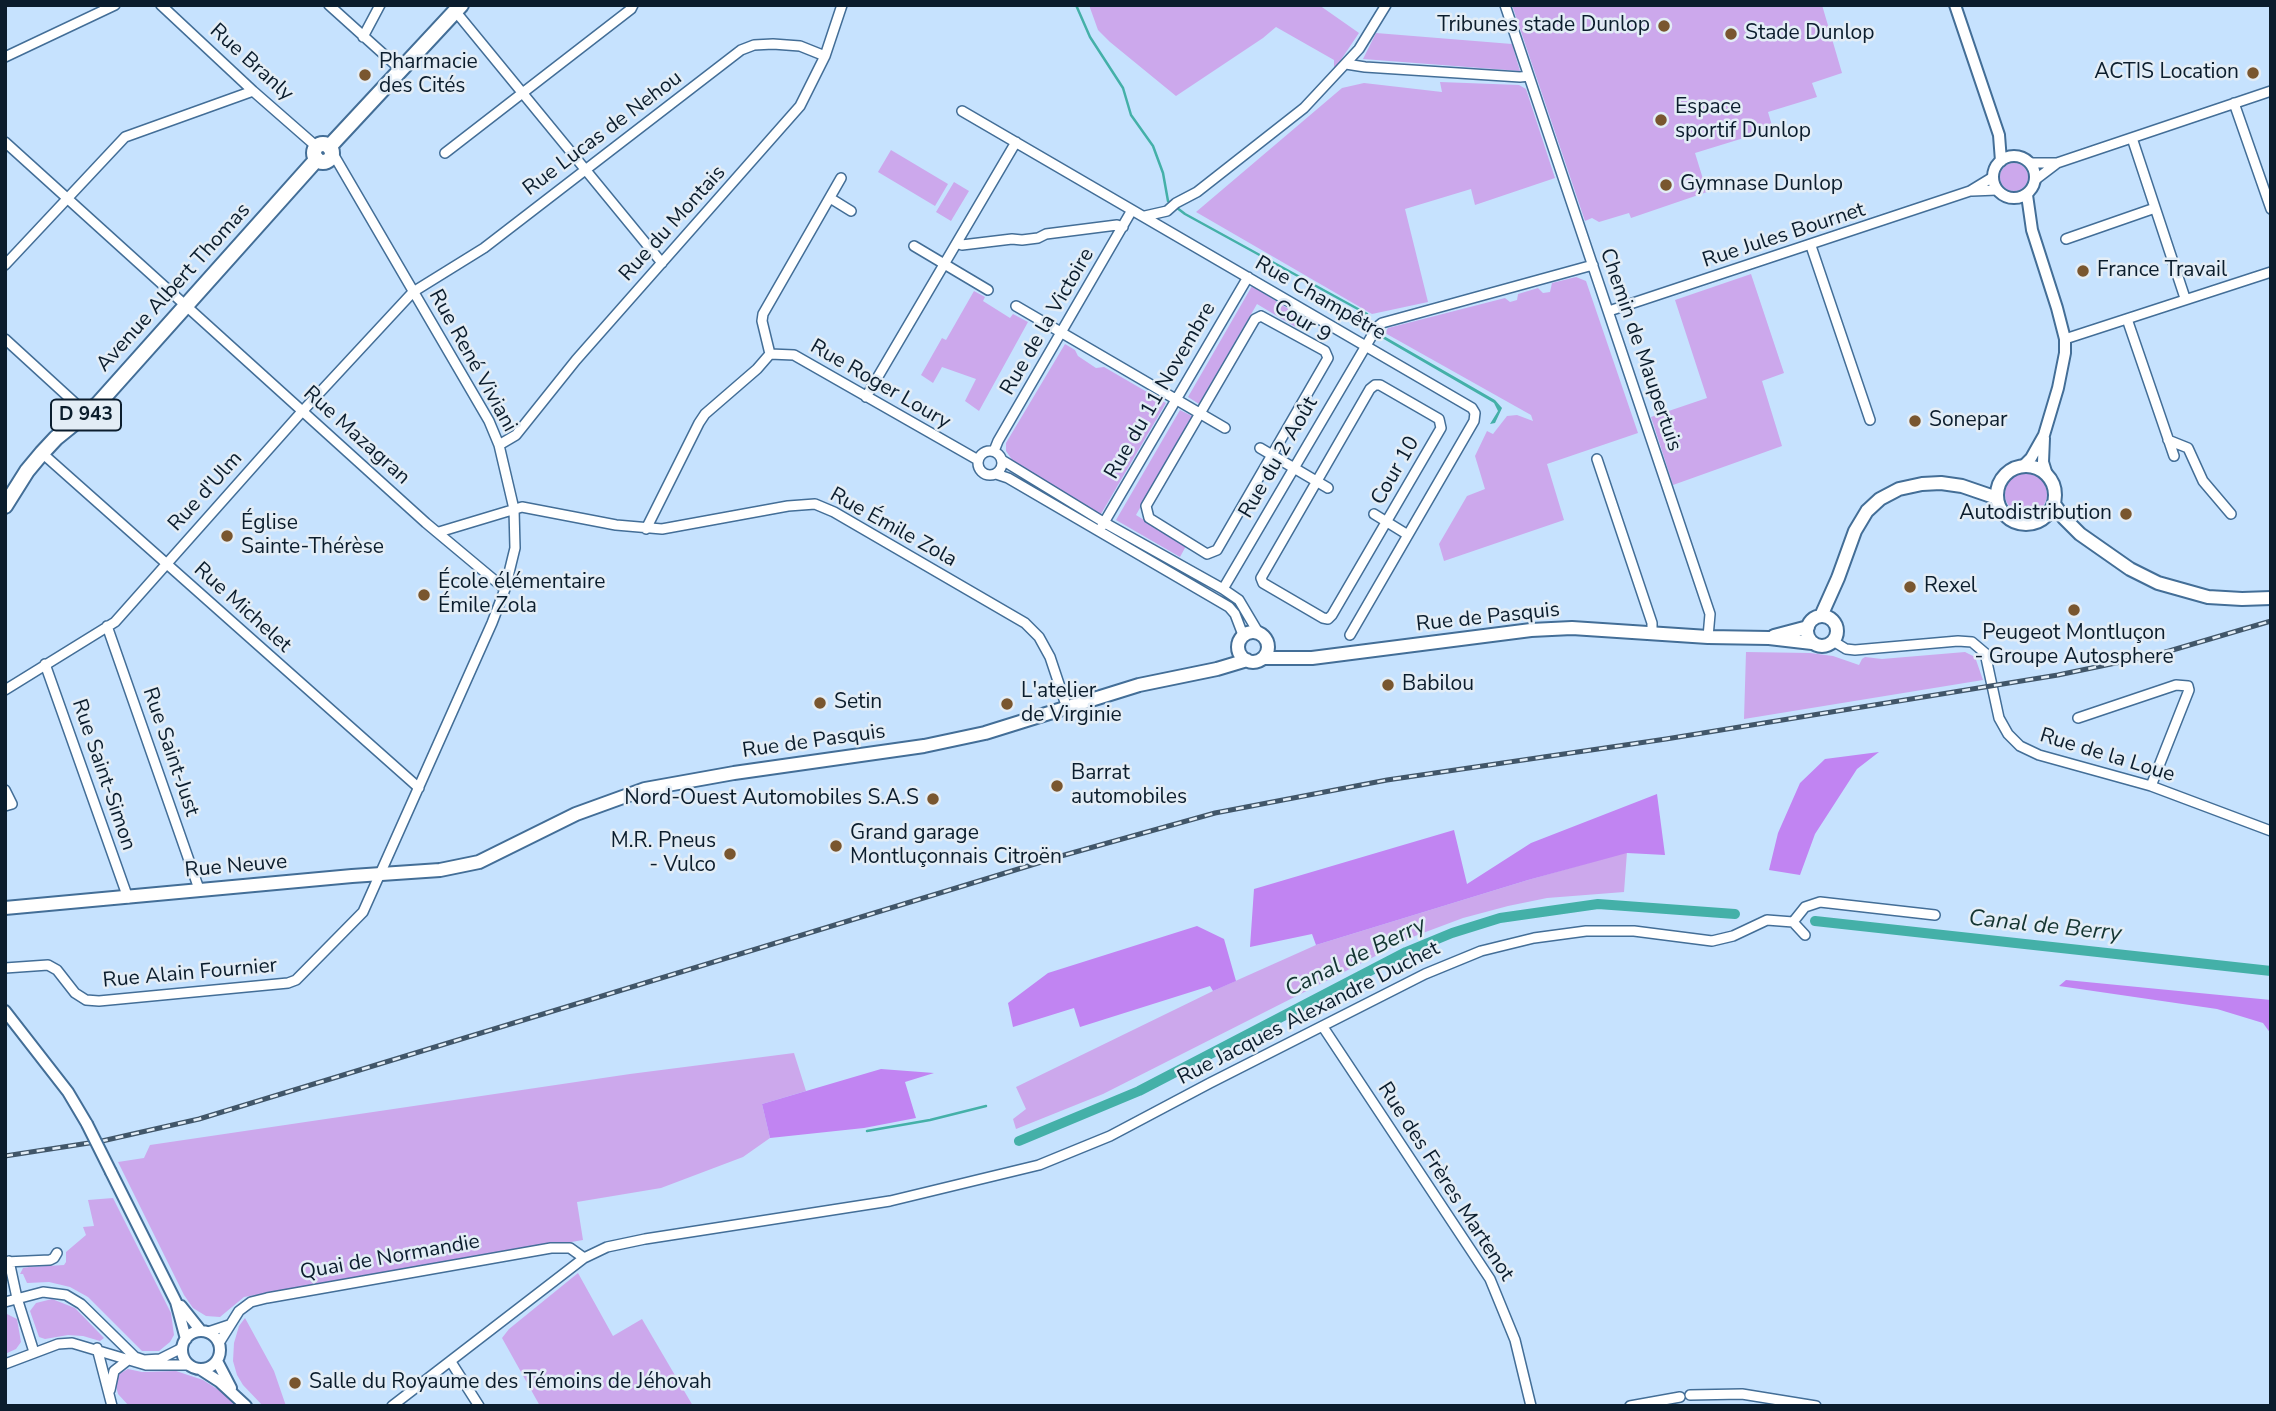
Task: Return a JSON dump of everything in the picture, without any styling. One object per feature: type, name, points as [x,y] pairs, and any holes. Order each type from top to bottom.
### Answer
[{"type":"main road","name":"Avenue Albert Thomas","points":[[7,499],[55,438],[98,404],[324,151],[459,8]]},
{"type":"main road","points":[[1826,618],[1848,547],[1860,520],[1880,499],[1899,488],[1922,484],[1962,486],[1991,482],[2011,469],[2024,465],[2041,469],[2048,475],[2054,488],[2054,504],[2080,534],[2143,576],[2200,596],[2226,599],[2271,598]]},
{"type":"main road","points":[[2001,478],[1997,498],[1999,508],[2013,521],[2032,523],[2041,520],[2054,504]]},
{"type":"main road","points":[[1962,486],[1997,498]]},
{"type":"main road","points":[[2041,520],[2080,534]]},
{"type":"main road","points":[[1826,618],[1837,632],[1833,641],[1825,646],[1812,643],[1807,635],[1808,626],[1813,619],[1826,618]]},
{"type":"main road","name":"Rue de Pasquis","points":[[1769,638],[1808,626]]},
{"type":"main road","name":"Rue de Pasquis","points":[[1263,658],[1295,660],[1359,654],[1531,630],[1600,629],[1708,637],[1769,638],[1812,643]]},
{"type":"main road","points":[[1268,644],[1263,658],[1247,660],[1240,655],[1240,641],[1253,631],[1264,637],[1268,644],[1295,660]]},
{"type":"main road","name":"Rue de Pasquis","points":[[1202,672],[1219,664],[1240,641]]},
{"type":"main road","name":"Rue de Pasquis","points":[[440,870],[479,862],[576,814],[645,789],[734,773],[924,746],[985,733],[1139,685],[1247,660]]},
{"type":"main road","name":"Rue Neuve","points":[[5,908],[440,870]]},
{"type":"main road","name":"Rue Neuve","points":[[5,916],[35,906]]},
{"type":"street","points":[[5,57],[115,5]]},
{"type":"street","name":"Rue Branly","points":[[161,5],[253,91],[324,151]]},
{"type":"street","points":[[328,5],[400,69]]},
{"type":"street","points":[[363,37],[380,5]]},
{"type":"street","points":[[445,153],[633,5]]},
{"type":"street","name":"Rue du Montais","points":[[499,446],[516,435],[576,360],[798,108],[808,94],[825,56],[842,5]]},
{"type":"street","points":[[1145,216],[1173,206],[1205,186],[1304,108],[1359,49],[1386,5]]},
{"type":"street","name":"Chemin de Maupertuis","points":[[1505,5],[1710,614],[1708,637]]},
{"type":"street","points":[[1955,5],[1999,135],[2001,161]]},
{"type":"street","points":[[459,8],[522,93],[662,263]]},
{"type":"street","name":"Rue Lucas de Nehou","points":[[413,292],[484,248],[741,50],[754,45],[773,44],[800,46],[825,56]]},
{"type":"street","points":[[1346,64],[1390,69],[1529,76]]},
{"type":"street","points":[[5,265],[125,136],[253,91]]},
{"type":"street","points":[[1999,135],[2017,156],[2031,163],[2057,163],[2271,91]]},
{"type":"street","points":[[2234,103],[2271,209]]},
{"type":"street","name":"Rue Champêtre","points":[[962,111],[1472,408],[1475,413],[1474,421],[1408,535]]},
{"type":"street","points":[[2132,138],[2185,298]]},
{"type":"street","name":"Rue Mazagran","points":[[5,142],[426,523],[505,589]]},
{"type":"street","points":[[866,397],[1016,142]]},
{"type":"street","name":"Rue René Viviani","points":[[324,151],[413,292],[489,421],[499,446],[514,509],[514,548],[505,589],[492,624],[380,874]]},
{"type":"street","points":[[2017,156],[2001,161],[1993,177],[1997,190],[2007,198],[2027,195]]},
{"type":"street","points":[[2031,163],[2035,180]]},
{"type":"street","points":[[2024,465],[2044,435],[2063,369],[2065,339],[2032,230],[2027,195],[2035,180],[2057,163]]},
{"type":"street","name":"Rue Jules Bournet","points":[[1609,311],[1970,191],[1993,177]]},
{"type":"street","points":[[646,529],[699,422],[770,354],[762,314],[841,178]]},
{"type":"street","name":"Rue Jules Bournet","points":[[1970,191],[1997,190]]},
{"type":"street","points":[[830,198],[851,211]]},
{"type":"street","points":[[2014,199],[2032,230]]},
{"type":"street","points":[[2066,239],[2155,208]]},
{"type":"street","name":"Rue de la Victoire","points":[[995,452],[998,441],[1132,210]]},
{"type":"street","points":[[957,243],[962,245],[1022,240],[1046,234],[1117,225],[1123,227]]},
{"type":"street","points":[[914,246],[988,290]]},
{"type":"street","points":[[1811,246],[1870,421]]},
{"type":"street","name":"Rue du 2 Août","points":[[1223,589],[1377,327],[1382,323],[1593,265]]},
{"type":"street","points":[[2065,339],[2271,272]]},
{"type":"street","name":"Rue du 11 Novembre","points":[[1102,526],[1248,277]]},
{"type":"street","name":"Rue d'Ulm","points":[[5,690],[115,622],[413,292]]},
{"type":"street","points":[[1016,306],[1225,428]]},
{"type":"street","name":"Cour 9","points":[[1258,316],[1325,351],[1328,358],[1273,455],[1213,554],[1207,554],[1149,518],[1146,506],[1258,316]]},
{"type":"street","points":[[2127,319],[2174,456]]},
{"type":"street","points":[[5,339],[87,414]]},
{"type":"street","name":"Rue Roger Loury","points":[[770,354],[794,355],[978,460],[981,472],[1008,478],[1223,589],[1239,600],[1258,632]]},
{"type":"street","name":"Cour 10","points":[[1375,385],[1380,385],[1439,419],[1441,428],[1328,619],[1263,583],[1261,578],[1317,481],[1370,389],[1375,385]]},
{"type":"street","points":[[2044,435],[2043,462],[2048,475]]},
{"type":"street","points":[[2168,440],[2188,448],[2203,481],[2231,514]]},
{"type":"street","points":[[1260,448],[1328,488]]},
{"type":"street","points":[[978,460],[986,452],[995,452]]},
{"type":"street","name":"Rue Roger Loury","points":[[995,452],[1002,460],[1229,607],[1236,614],[1240,641]]},
{"type":"street","name":"Rue Michelet","points":[[42,453],[419,788]]},
{"type":"street","points":[[1598,459],[1652,623],[1652,633]]},
{"type":"street","points":[[996,474],[1002,468],[1002,460]]},
{"type":"street","name":"Rue Émile Zola","points":[[514,509],[522,507],[646,529],[675,528],[788,506],[815,505],[834,512],[1026,623],[1039,637],[1050,657],[1067,708]]},
{"type":"street","points":[[439,532],[514,509]]},
{"type":"street","points":[[1350,635],[1408,535],[1374,514]]},
{"type":"street","name":"Rue Saint-Just","points":[[107,626],[200,889]]},
{"type":"street","name":"Rue de la Loue","points":[[1833,641],[1846,649],[1855,650],[1972,642],[1985,653],[1999,718],[2008,734],[2020,746],[2039,755],[2151,786],[2271,831]]},
{"type":"street","name":"Rue Saint-Simon","points":[[45,664],[128,898]]},
{"type":"street","points":[[2078,718],[2176,685],[2188,686],[2189,690],[2151,786]]},
{"type":"street","points":[[5,790],[12,804],[5,806]]},
{"type":"street","name":"Rue Alain Fournier","points":[[5,968],[48,965],[57,970],[75,993],[86,1000],[99,1001],[288,984],[296,980],[363,912],[380,874]]},
{"type":"street","points":[[1805,935],[1793,922],[1805,907],[1820,902],[1935,915]]},
{"type":"street","name":"Rue Jacques Alexandre Duchet","points":[[584,1258],[623,1243],[890,1201],[1015,1172],[1064,1156],[1110,1136],[1453,962],[1507,943],[1586,931],[1612,930],[1712,940],[1733,936],[1767,920],[1793,922]]},
{"type":"street","points":[[5,1011],[68,1092],[87,1124],[176,1301],[204,1332],[219,1343],[220,1352],[217,1361],[210,1367],[157,1366],[72,1343],[58,1344],[5,1364]]},
{"type":"street","name":"Rue des Frères Martenot","points":[[1323,1027],[1490,1279],[1515,1340],[1531,1406]]},
{"type":"street","name":"Quai de Normandie","points":[[219,1343],[229,1325],[246,1305],[268,1298],[551,1248],[570,1248],[584,1258]]},
{"type":"street","points":[[34,1352],[7,1261],[50,1259],[57,1253]]},
{"type":"street","points":[[392,1406],[584,1258]]},
{"type":"street","points":[[5,1303],[43,1292],[66,1295],[81,1304],[127,1350],[144,1360],[160,1359],[204,1332],[229,1325]]},
{"type":"street","points":[[176,1301],[184,1343],[183,1354],[194,1367],[234,1393],[246,1406]]},
{"type":"street","points":[[97,1349],[112,1406]]},
{"type":"street","points":[[110,1395],[114,1371],[128,1360]]},
{"type":"street","points":[[217,1361],[234,1393]]},
{"type":"street","points":[[451,1362],[479,1406]]},
{"type":"street","points":[[1690,1395],[1742,1394],[1816,1406]]},
{"type":"street","points":[[1630,1406],[1680,1397]]},
{"type":"shaded area","points":[[1089,5],[1319,5],[1359,33],[1334,70],[1334,60],[1276,27],[1176,96],[1098,30]]},
{"type":"shaded area","name":"Espace sportif Dunlop","points":[[1512,5],[1822,5],[1842,73],[1812,83],[1817,97],[1768,112],[1773,129],[1695,153],[1707,192],[1631,218],[1629,213],[1599,222],[1592,218],[1585,221]]},
{"type":"shaded area","points":[[1376,33],[1512,44],[1520,71],[1363,59]]},
{"type":"shaded area","points":[[1440,82],[1519,85],[1526,89],[1555,178],[1475,205],[1471,189],[1405,209],[1428,302],[1372,314],[1196,212],[1342,88],[1364,83],[1442,92]]},
{"type":"shaded area","points":[[891,150],[948,184],[935,206],[878,172]]},
{"type":"shaded area","points":[[2014,163],[2024,167],[2028,177],[2024,187],[2014,191],[2004,187],[2000,177],[2004,167]]},
{"type":"shaded area","points":[[954,182],[969,191],[951,221],[936,212]]},
{"type":"shaded area","points":[[1751,274],[1784,373],[1762,381],[1782,446],[1673,485],[1651,417],[1707,398],[1675,300]]},
{"type":"shaded area","points":[[1576,277],[1586,281],[1638,433],[1547,464],[1564,520],[1444,561],[1439,544],[1467,496],[1485,489],[1475,456],[1487,431],[1493,434],[1507,416],[1517,415],[1533,421],[1531,415],[1385,333],[1388,328],[1505,298],[1510,302],[1517,300],[1518,294],[1538,288],[1543,293],[1550,292],[1552,283]]},
{"type":"shaded area","points":[[1252,286],[1303,318],[1297,328],[1257,304],[1199,404],[1188,397]]},
{"type":"shaded area","points":[[974,291],[985,297],[983,301],[1010,318],[1013,314],[1028,322],[979,411],[965,401],[976,379],[942,367],[933,383],[921,375],[942,338],[946,340]]},
{"type":"shaded area","points":[[1377,332],[1495,400],[1502,408],[1495,423],[1490,424],[1498,411],[1494,403],[1375,334]]},
{"type":"shaded area","points":[[1065,344],[1096,368],[1104,367],[1166,403],[1101,514],[1015,464],[1006,451],[1006,443]]},
{"type":"shaded area","points":[[1180,410],[1192,416],[1136,515],[1186,546],[1180,557],[1116,520]]},
{"type":"shaded area","points":[[2026,473],[2041,479],[2047,494],[2041,509],[2026,515],[2011,509],[2005,494],[2011,479]]},
{"type":"shaded area","points":[[1746,652],[1810,653],[1833,656],[1859,665],[1865,657],[1882,659],[1965,652],[1975,657],[1983,680],[1744,719]]},
{"type":"shaded area","points":[[1879,752],[1857,769],[1815,834],[1800,875],[1769,870],[1778,833],[1800,783],[1825,759]]},
{"type":"shaded area","points":[[1657,794],[1665,855],[1627,853],[1528,880],[1316,945],[1312,934],[1250,947],[1254,889],[1454,830],[1467,884],[1531,843]]},
{"type":"shaded area","points":[[1627,852],[1624,892],[1547,898],[1508,906],[1463,918],[1415,936],[1103,1094],[1016,1129],[1013,1119],[1026,1109],[1016,1087],[1213,991],[1316,945]]},
{"type":"shaded area","points":[[1197,926],[1224,939],[1236,981],[1213,991],[1210,986],[1080,1027],[1074,1008],[1013,1027],[1008,1003],[1048,973]]},
{"type":"shaded area","points":[[2066,980],[2271,1000],[2271,1034],[2263,1023],[2217,1009],[2059,986]]},
{"type":"shaded area","points":[[794,1053],[806,1091],[762,1104],[770,1138],[743,1157],[661,1188],[577,1202],[583,1240],[244,1297],[220,1317],[206,1316],[193,1308],[184,1295],[118,1162],[144,1158],[150,1145],[630,1074]]},
{"type":"shaded area","points":[[881,1069],[934,1073],[905,1082],[916,1118],[864,1128],[770,1138],[762,1104]]},
{"type":"shaded area","points":[[113,1198],[171,1313],[174,1335],[159,1351],[142,1351],[88,1297],[70,1287],[49,1282],[27,1283],[23,1274],[20,1274],[23,1268],[64,1265],[66,1252],[86,1235],[83,1227],[94,1226],[88,1200]]},
{"type":"shaded area","points":[[578,1273],[613,1336],[642,1319],[693,1406],[540,1406],[502,1338],[509,1329]]},
{"type":"shaded area","points":[[52,1299],[75,1308],[104,1338],[100,1341],[68,1335],[45,1339],[39,1337],[30,1311],[36,1303]]},
{"type":"shaded area","points":[[5,1313],[17,1319],[21,1342],[16,1349],[5,1354]]},
{"type":"shaded area","points":[[245,1318],[274,1371],[286,1406],[263,1406],[237,1375],[233,1361],[234,1343],[239,1326]]},
{"type":"shaded area","points":[[128,1369],[142,1372],[176,1371],[203,1380],[225,1394],[235,1406],[129,1406],[118,1394],[115,1382],[119,1374]]},
{"type":"waterway","points":[[1076,5],[1090,37],[1123,88],[1131,115],[1153,146],[1163,173],[1168,201],[1185,214],[1367,314]]},
{"type":"waterway","name":"Canal de Berry","points":[[1019,1141],[1139,1091],[1406,952],[1452,933],[1500,918],[1598,904],[1735,914]]},
{"type":"waterway","name":"Canal de Berry","points":[[1815,921],[2271,971]]},
{"type":"waterway","points":[[867,1131],[930,1120],[986,1106]]},
{"type":"railway","points":[[5,1156],[102,1141],[199,1119],[1061,856],[1215,813],[1387,780],[1666,739],[2058,675],[2159,654],[2271,621]]},
{"type":"place","name":"Tribunes stade Dunlop","points":[[1664,26]]},
{"type":"place","name":"Stade Dunlop","points":[[1731,34]]},
{"type":"place","name":"ACTIS Location","points":[[2253,73]]},
{"type":"place","name":"Pharmacie des Cités","points":[[365,75]]},
{"type":"place","name":"Espace sportif Dunlop","points":[[1661,120]]},
{"type":"place","name":"Gymnase Dunlop","points":[[1666,185]]},
{"type":"place","name":"France Travail","points":[[2083,271]]},
{"type":"place","name":"Sonepar","points":[[1915,421]]},
{"type":"place","name":"Autodistribution","points":[[2126,514]]},
{"type":"place","name":"Église Sainte-Thérèse","points":[[227,536]]},
{"type":"place","name":"Rexel","points":[[1910,587]]},
{"type":"place","name":"École élémentaire Émile Zola","points":[[424,595]]},
{"type":"place","name":"Peugeot Montluçon - Groupe Autosphere","points":[[2074,610]]},
{"type":"place","name":"Babilou","points":[[1388,685]]},
{"type":"place","name":"Setin","points":[[820,703]]},
{"type":"place","name":"L'atelier de Virginie","points":[[1007,704]]},
{"type":"place","name":"Barrat automobiles","points":[[1057,786]]},
{"type":"place","name":"Nord-Ouest Automobiles S.A.S","points":[[933,799]]},
{"type":"place","name":"Grand garage Montluçonnais Citroën","points":[[836,846]]},
{"type":"place","name":"M.R. Pneus - Vulco","points":[[730,854]]},
{"type":"place","name":"Salle du Royaume des Témoins de Jéhovah","points":[[295,1383]]}]
